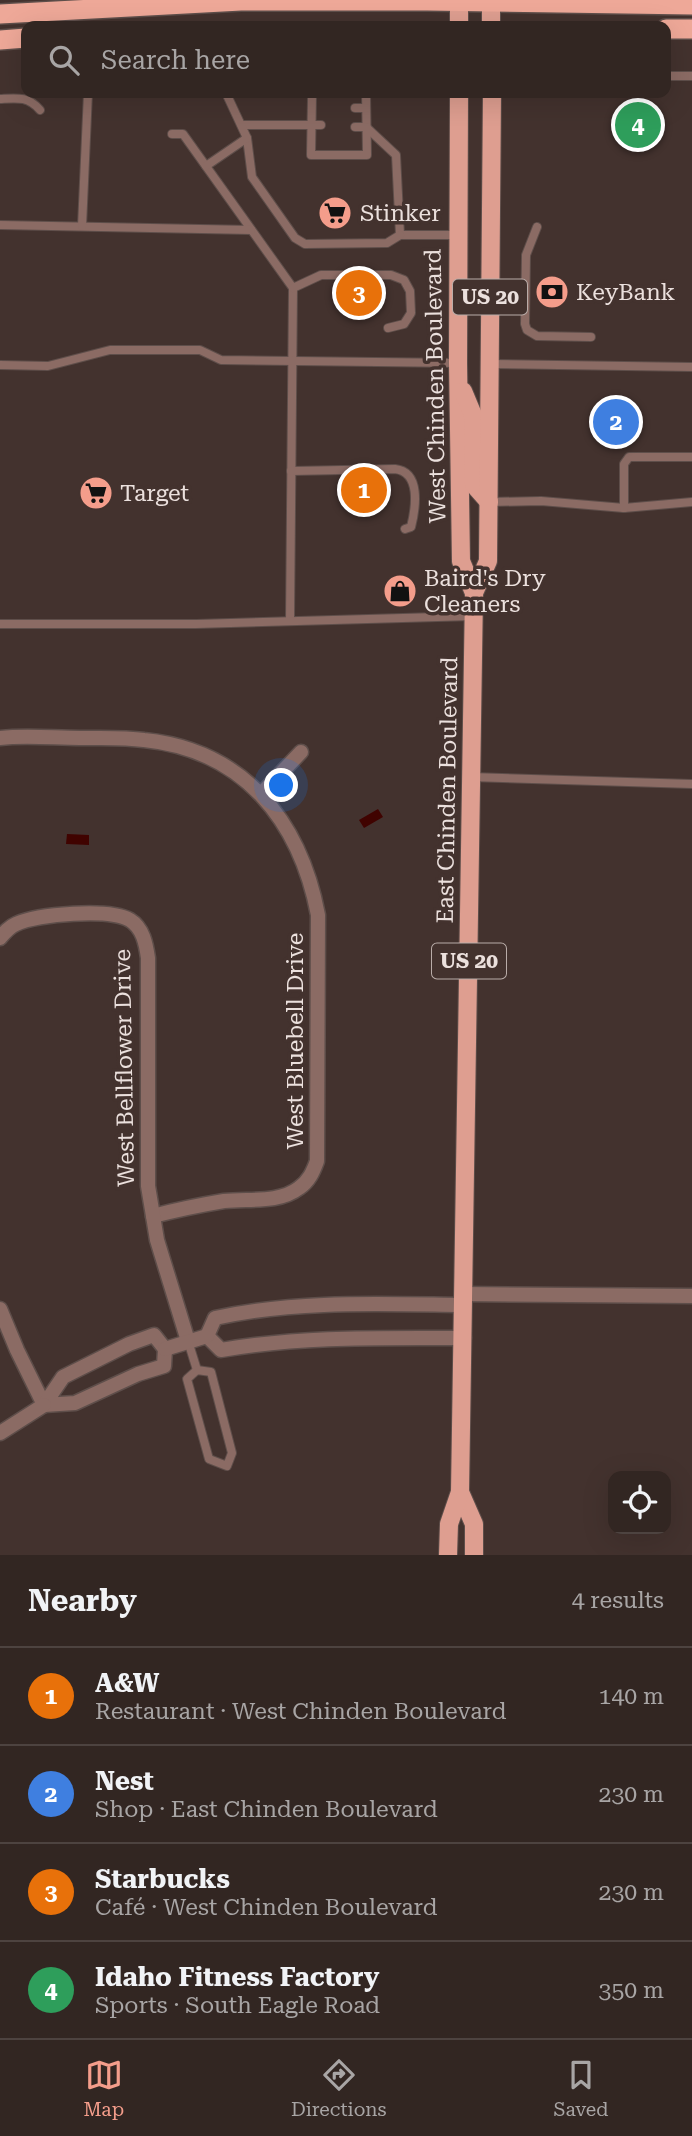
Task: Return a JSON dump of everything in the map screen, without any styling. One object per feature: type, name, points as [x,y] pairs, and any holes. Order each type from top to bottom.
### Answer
[{"type":"highway","points":[[0,14],[206,1],[491,1],[692,5]]},
{"type":"highway","points":[[671,29],[692,29]]},
{"type":"highway","points":[[0,40],[21,38]]},
{"type":"main road","points":[[459,1],[459,21]]},
{"type":"main road","points":[[491,1],[491,21]]},
{"type":"main road","name":"West Chinden Boulevard","points":[[459,98],[458,381],[461,561],[474,593]]},
{"type":"main road","name":"East Chinden Boulevard","points":[[449,1555],[449,1524],[460,1492],[474,593],[488,561],[492,98]]},
{"type":"main road","points":[[458,381],[473,415],[474,485],[489,502]]},
{"type":"main road","name":"East Chinden Boulevard","points":[[460,1492],[474,1524],[474,1555]]},
{"type":"street","name":"West Bluebell Drive","points":[[0,738],[125,739],[163,743],[199,752],[248,781],[261,794],[283,822],[300,852],[312,884],[318,915],[317,1161],[311,1176],[299,1188],[284,1196],[226,1201],[153,1216]]},
{"type":"street","points":[[261,794],[301,752]]},
{"type":"street","name":"West Bellflower Drive","points":[[0,938],[15,924],[48,915],[112,914],[131,920],[145,938],[148,958],[149,1194],[157,1240],[188,1341]]},
{"type":"street","points":[[207,1336],[215,1318],[274,1308],[464,1300],[692,1296]]},
{"type":"street","points":[[0,1309],[44,1405]]},
{"type":"street","points":[[0,1433],[44,1405],[63,1377],[129,1344],[154,1335],[165,1349],[164,1366],[138,1374],[75,1404],[44,1405]]},
{"type":"street","points":[[165,1349],[207,1336]]},
{"type":"street","points":[[207,1336],[221,1350],[278,1342],[328,1339],[464,1338]]},
{"type":"lane","points":[[671,76],[692,76]]},
{"type":"lane","points":[[0,99],[25,98],[40,110]]},
{"type":"lane","points":[[82,226],[88,98]]},
{"type":"lane","points":[[228,98],[247,138],[252,177],[295,238],[305,244],[387,243],[400,235],[458,235]]},
{"type":"lane","points":[[313,98],[316,125],[311,155],[367,155],[366,98]]},
{"type":"lane","points":[[355,108],[366,108]]},
{"type":"lane","points":[[242,125],[316,125]]},
{"type":"lane","points":[[355,127],[366,127],[396,155],[400,235]]},
{"type":"lane","points":[[172,134],[183,134],[293,288],[290,621]]},
{"type":"lane","points":[[206,166],[247,138]]},
{"type":"lane","points":[[0,225],[251,230]]},
{"type":"lane","points":[[537,227],[526,255],[527,330],[537,335],[592,337]]},
{"type":"lane","points":[[293,288],[321,275],[391,275],[404,280],[410,291],[411,313],[404,324],[388,328]]},
{"type":"lane","points":[[0,365],[48,366],[118,350],[200,350],[221,360],[458,363]]},
{"type":"lane","points":[[489,364],[692,367]]},
{"type":"lane","points":[[624,508],[624,464],[629,457],[692,457]]},
{"type":"lane","points":[[292,471],[407,472],[414,482],[414,515],[411,527],[405,529]]},
{"type":"lane","points":[[489,502],[541,501],[624,508],[692,502]]},
{"type":"lane","points":[[0,624],[196,624],[474,616]]},
{"type":"lane","points":[[471,777],[692,784]]},
{"type":"lane","points":[[188,1341],[197,1370]]},
{"type":"lane","points":[[197,1370],[211,1372],[233,1453],[227,1466],[209,1459],[187,1378],[197,1370]]},
{"type":"shaded area","points":[[378,809],[383,817],[364,828],[359,820]]},
{"type":"shaded area","points":[[67,834],[89,835],[89,845],[66,844]]},
{"type":"place","name":"Idaho Fitness Factory","points":[[638,125]]},
{"type":"place","name":"Stinker","points":[[335,213]]},
{"type":"place","name":"KeyBank","points":[[552,292]]},
{"type":"place","name":"Starbucks","points":[[359,293]]},
{"type":"place","name":"Nest","points":[[616,422]]},
{"type":"place","name":"A&W","points":[[364,490]]},
{"type":"place","name":"Target","points":[[96,493]]},
{"type":"place","name":"Baird's Dry Cleaners","points":[[400,591]]}]
